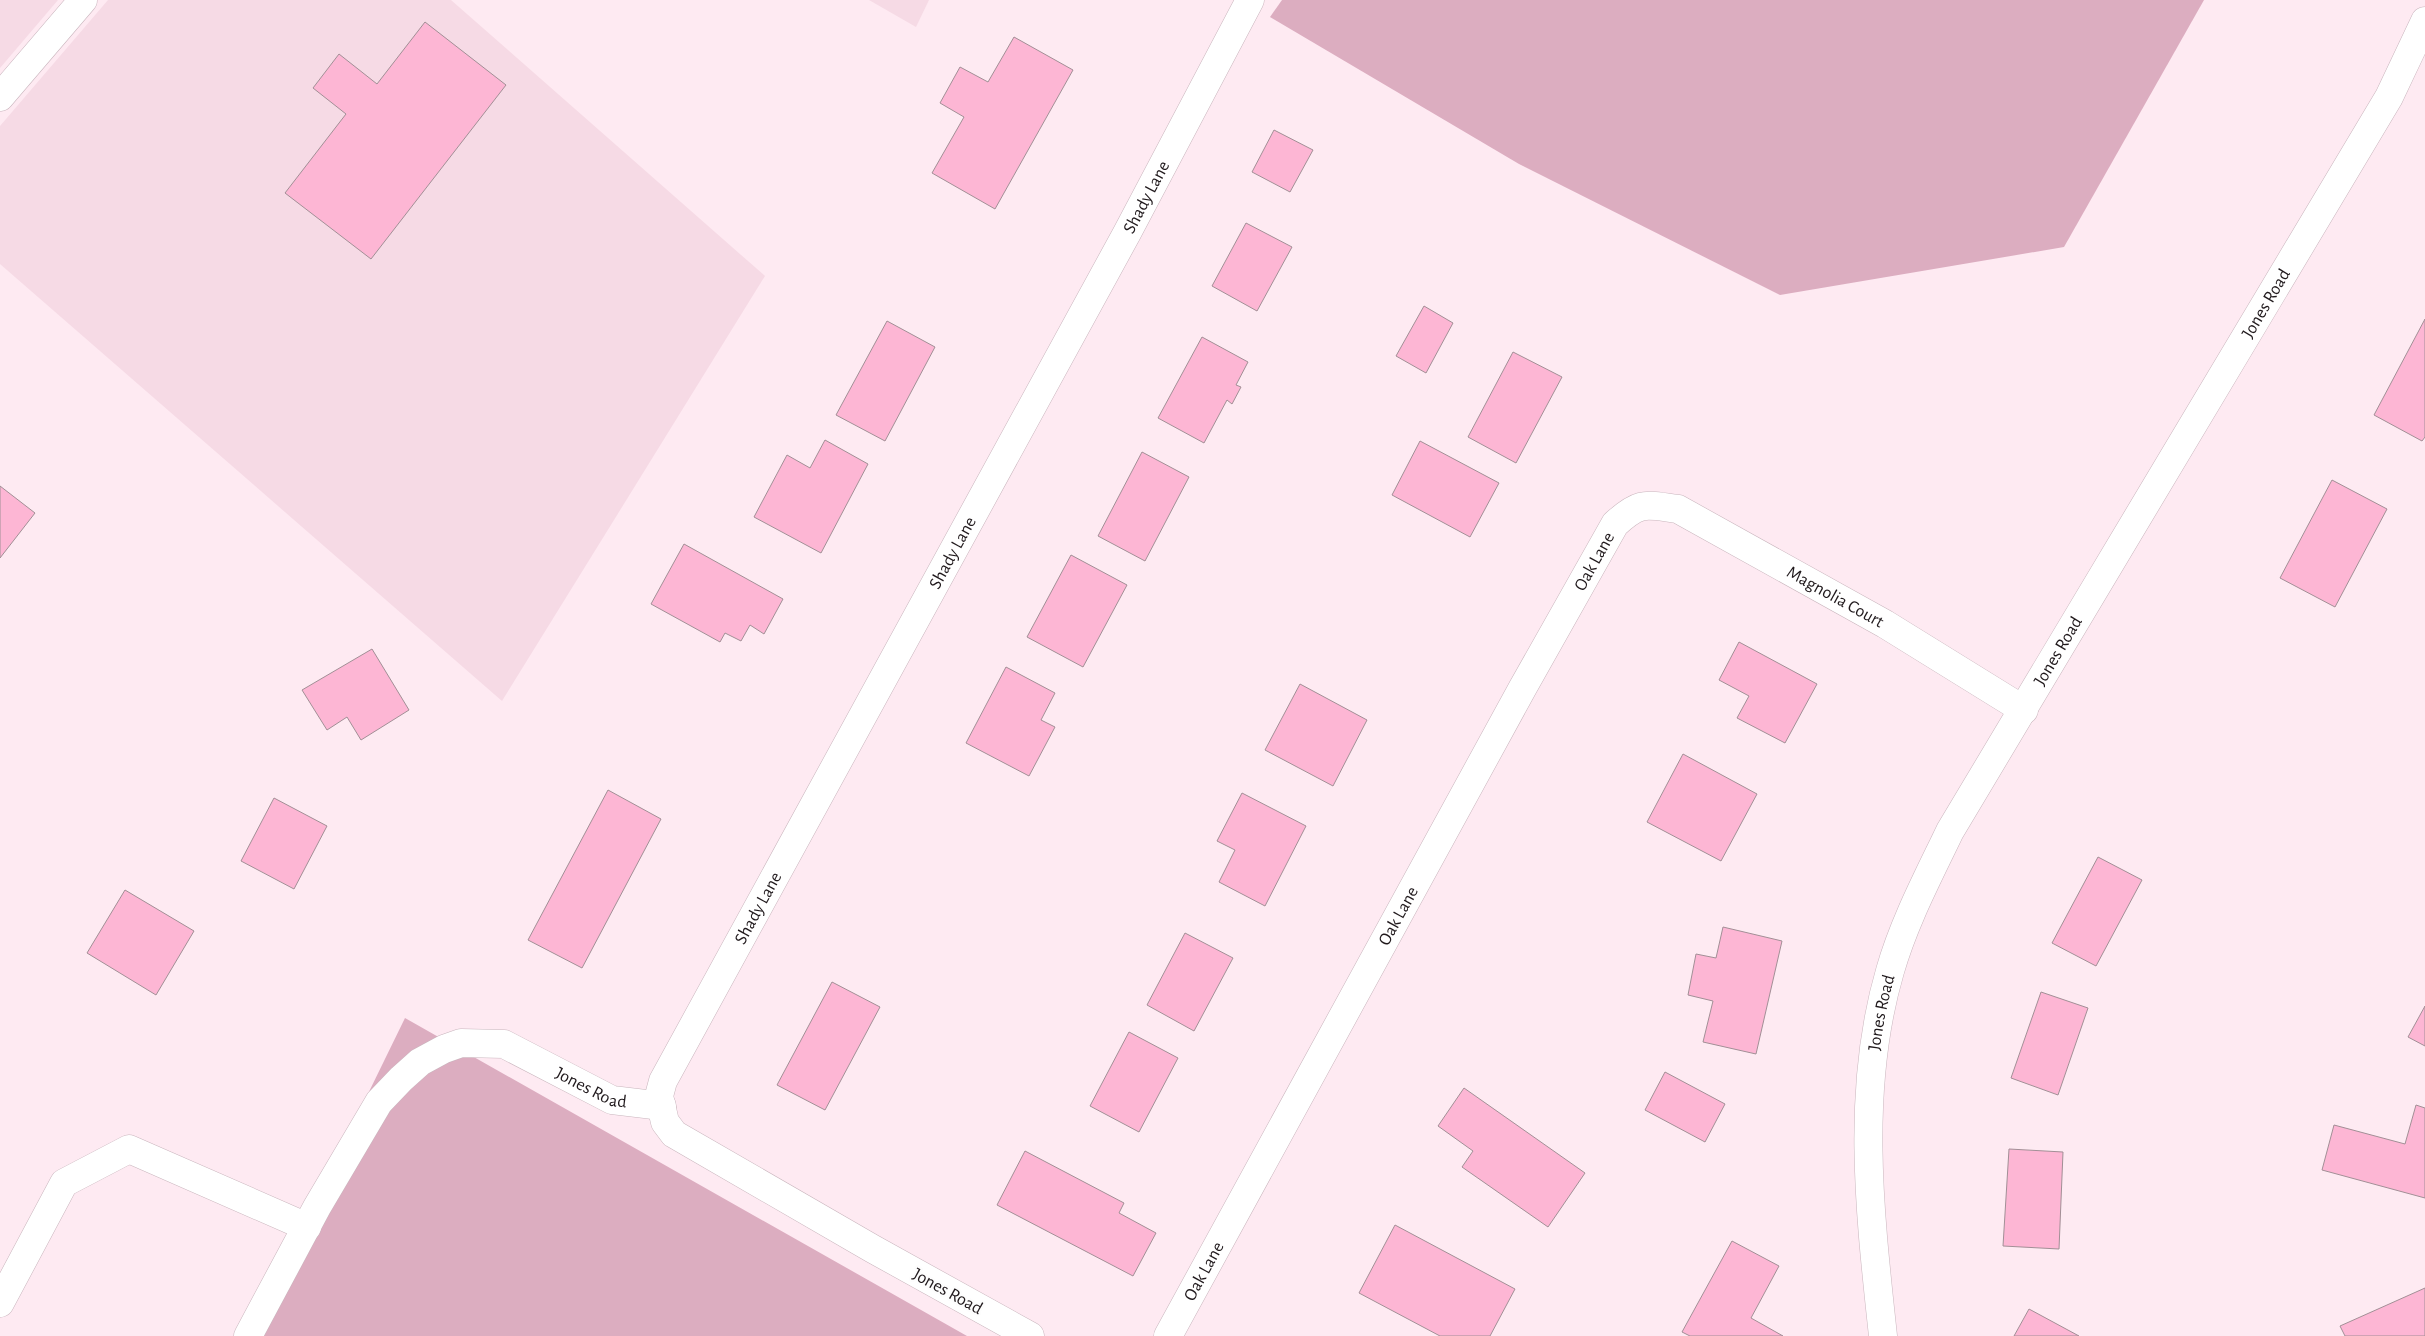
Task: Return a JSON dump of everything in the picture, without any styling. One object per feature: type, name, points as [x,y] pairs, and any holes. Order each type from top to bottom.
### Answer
[{"type":"street","points":[[0,97],[83,0]]},
{"type":"street","name":"Shady Lane","points":[[662,1106],[659,1096],[663,1081],[698,1012],[889,671],[1127,233],[1250,0]]},
{"type":"street","name":"Jones Road","points":[[1883,1336],[1870,1214],[1867,1132],[1876,1036],[1890,971],[1914,905],[1950,832],[2389,96],[2425,21]]},
{"type":"street","name":"Magnolia Court","points":[[1639,506],[1678,509],[1884,624],[2024,710]]},
{"type":"street","name":"Oak Lane","points":[[1168,1336],[1522,689],[1615,524],[1632,508],[1639,506]]},
{"type":"street","name":"Jones Road","points":[[248,1336],[307,1226],[379,1102],[401,1078],[420,1062],[444,1049],[461,1043],[504,1044],[612,1100],[662,1106],[665,1122],[674,1134],[873,1249],[1030,1336]]},
{"type":"street","points":[[0,1303],[64,1183],[130,1149],[307,1226]]},
{"type":"shaded area","points":[[0,0],[58,0],[0,68]]},
{"type":"shaded area","points":[[108,0],[451,0],[765,276],[502,701],[0,264],[0,126]]},
{"type":"shaded area","points":[[869,0],[929,0],[916,27]]},
{"type":"shaded area","points":[[1282,0],[2204,0],[2064,247],[1780,295],[1519,164],[1270,17]]},
{"type":"shaded area","points":[[405,1018],[967,1336],[239,1336],[321,1190]]},
{"type":"building","points":[[425,22],[506,85],[371,259],[285,193],[346,114],[313,88],[339,54],[377,84]]},
{"type":"building","points":[[1014,37],[1073,70],[995,209],[932,173],[964,117],[940,103],[960,67],[988,82]]},
{"type":"building","points":[[1274,130],[1313,150],[1290,192],[1252,172]]},
{"type":"building","points":[[1246,223],[1292,247],[1257,311],[1212,286]]},
{"type":"building","points":[[1424,306],[1453,323],[1426,373],[1396,356]]},
{"type":"building","points":[[2425,319],[2425,437],[2422,441],[2374,415]]},
{"type":"building","points":[[887,321],[935,347],[885,441],[836,415]]},
{"type":"building","points":[[1202,337],[1248,362],[1236,385],[1241,387],[1232,404],[1227,400],[1204,443],[1158,418]]},
{"type":"building","points":[[1513,352],[1562,377],[1516,463],[1468,437]]},
{"type":"building","points":[[825,440],[868,464],[821,553],[754,517],[787,455],[810,468]]},
{"type":"building","points":[[1420,441],[1499,483],[1470,537],[1392,495]]},
{"type":"building","points":[[1142,452],[1189,477],[1145,561],[1098,536]]},
{"type":"building","points":[[2332,480],[2387,509],[2335,607],[2280,578]]},
{"type":"building","points":[[0,486],[35,513],[0,558]]},
{"type":"building","points":[[684,544],[783,599],[764,634],[750,625],[741,641],[725,633],[720,642],[651,604]]},
{"type":"building","points":[[1071,555],[1127,585],[1083,667],[1027,637]]},
{"type":"building","points":[[1739,642],[1817,684],[1785,743],[1737,718],[1749,696],[1719,680]]},
{"type":"building","points":[[372,649],[409,710],[361,740],[347,717],[327,730],[302,690]]},
{"type":"building","points":[[1006,667],[1055,693],[1041,720],[1055,727],[1029,776],[966,743]]},
{"type":"building","points":[[1300,684],[1367,720],[1333,786],[1265,750]]},
{"type":"building","points":[[1683,754],[1757,794],[1721,861],[1647,822]]},
{"type":"building","points":[[608,790],[661,819],[582,968],[528,940]]},
{"type":"building","points":[[1242,793],[1306,826],[1265,906],[1219,882],[1235,850],[1217,841]]},
{"type":"building","points":[[274,798],[327,826],[294,889],[241,861]]},
{"type":"building","points":[[2098,857],[2142,880],[2096,966],[2052,943]]},
{"type":"building","points":[[125,890],[194,931],[156,995],[87,953]]},
{"type":"building","points":[[1723,927],[1782,941],[1756,1054],[1703,1042],[1713,1001],[1688,995],[1696,954],[1716,958]]},
{"type":"building","points":[[1185,933],[1233,958],[1194,1031],[1147,1005]]},
{"type":"building","points":[[832,982],[880,1007],[825,1110],[777,1085]]},
{"type":"building","points":[[2041,992],[2088,1008],[2058,1095],[2011,1078]]},
{"type":"building","points":[[2425,1006],[2425,1046],[2408,1037]]},
{"type":"building","points":[[1129,1032],[1178,1058],[1139,1132],[1090,1106]]},
{"type":"building","points":[[1665,1072],[1725,1104],[1705,1142],[1645,1110]]},
{"type":"building","points":[[1464,1088],[1585,1173],[1548,1227],[1462,1167],[1473,1151],[1438,1126]]},
{"type":"building","points":[[2416,1105],[2425,1108],[2425,1198],[2322,1170],[2334,1125],[2405,1144]]},
{"type":"building","points":[[2009,1149],[2063,1152],[2059,1249],[2003,1246]]},
{"type":"building","points":[[1025,1151],[1124,1203],[1119,1213],[1156,1233],[1133,1276],[997,1205]]},
{"type":"building","points":[[1395,1225],[1515,1289],[1490,1336],[1440,1336],[1359,1293]]},
{"type":"building","points":[[1732,1241],[1779,1266],[1751,1318],[1783,1336],[1690,1336],[1682,1332]]},
{"type":"building","points":[[2425,1288],[2425,1336],[2345,1336],[2340,1326]]},
{"type":"building","points":[[2029,1309],[2079,1336],[2014,1336]]}]
